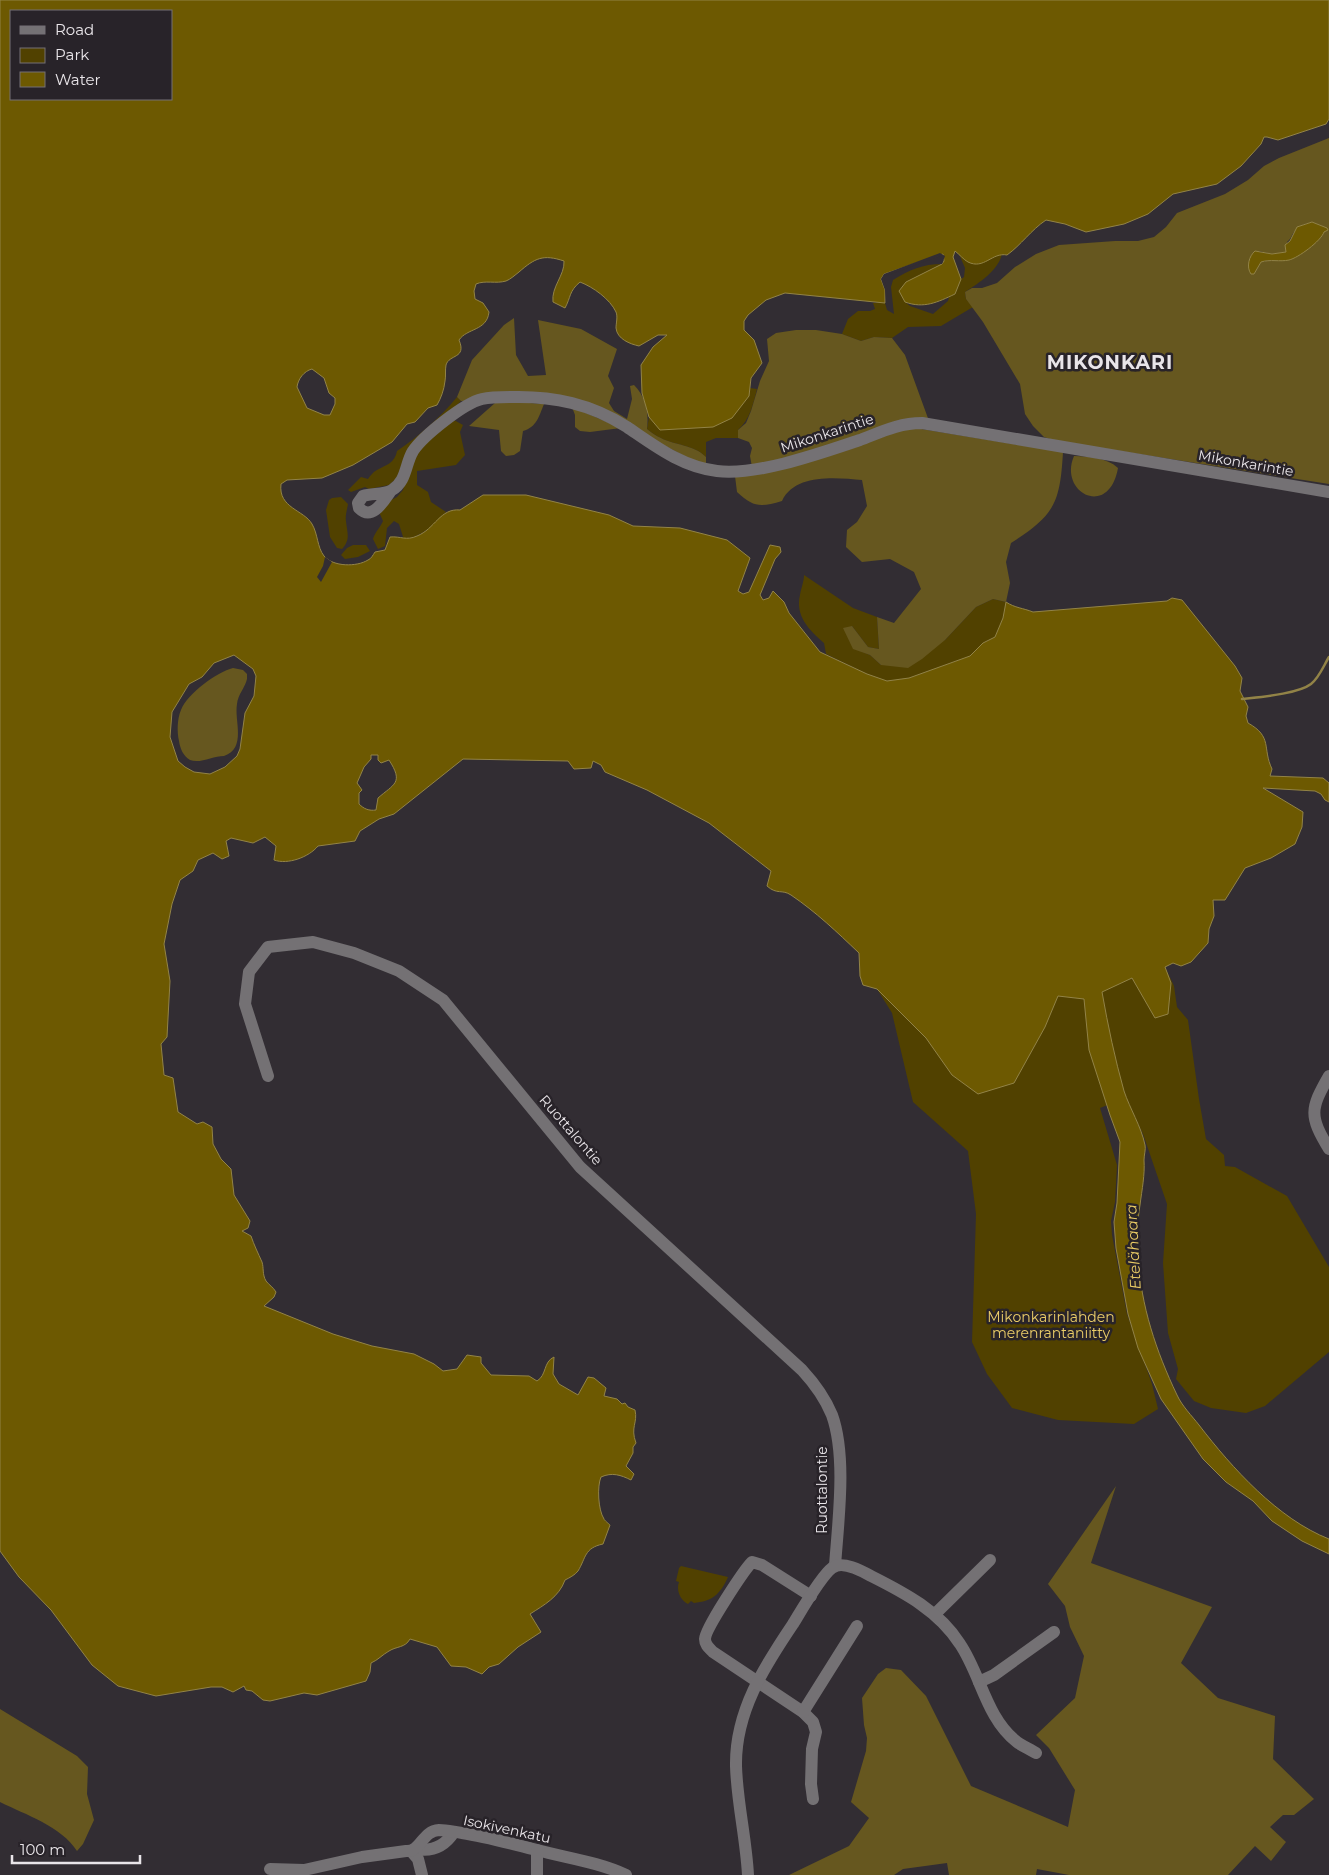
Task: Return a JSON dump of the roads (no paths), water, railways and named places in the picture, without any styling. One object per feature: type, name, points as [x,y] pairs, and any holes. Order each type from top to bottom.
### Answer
[{"type":"street","name":"Mikonkarintie","points":[[390,492],[401,482],[410,458],[419,444],[464,407],[484,398],[527,396],[567,401],[599,411],[679,460],[699,468],[719,472],[745,471],[777,465],[838,447],[900,425],[922,423],[1329,492]]},
{"type":"street","name":"Ruottalontie","points":[[268,1076],[245,1004],[249,972],[268,947],[313,942],[354,953],[399,971],[443,1000],[580,1167],[788,1356],[812,1382],[831,1413],[837,1437],[840,1478],[835,1566]]},
{"type":"street","points":[[1329,1076],[1317,1098],[1314,1115],[1317,1128],[1329,1149]]},
{"type":"street","points":[[935,1614],[990,1560]]},
{"type":"street","points":[[811,1596],[755,1562],[749,1565],[710,1625],[705,1638],[707,1647],[803,1712],[813,1722],[816,1732],[812,1749],[811,1784],[813,1799]]},
{"type":"street","points":[[748,1875],[745,1834],[737,1780],[737,1752],[742,1723],[757,1681],[811,1596],[829,1571],[835,1566],[842,1565],[863,1572],[901,1591],[935,1614],[960,1643],[988,1702],[1006,1731],[1017,1742],[1036,1753]]},
{"type":"street","points":[[803,1712],[857,1626]]},
{"type":"street","points":[[979,1682],[994,1675],[1054,1632]]},
{"type":"street","name":"Isokivenkatu","points":[[414,1850],[429,1833],[436,1830],[454,1832],[495,1838],[605,1866],[626,1875]]},
{"type":"street","points":[[270,1869],[304,1872],[362,1858],[414,1850],[422,1875]]},
{"type":"street","points":[[537,1850],[537,1875]]},
{"type":"water","name":"Etelähaara","points":[[0,0],[1329,0],[1329,119],[1326,124],[1278,140],[1264,137],[1261,144],[1241,166],[1217,184],[1173,194],[1148,214],[1124,224],[1086,232],[1065,224],[1046,220],[1007,255],[997,256],[979,264],[968,262],[955,251],[953,257],[961,279],[955,294],[937,302],[918,305],[905,302],[899,291],[906,282],[942,264],[944,261],[943,254],[884,274],[881,279],[885,290],[885,303],[785,293],[766,300],[748,315],[744,321],[744,330],[754,340],[762,363],[751,378],[749,396],[732,418],[713,427],[660,430],[649,417],[642,393],[641,365],[653,347],[667,335],[658,335],[639,346],[624,340],[617,332],[617,314],[610,303],[601,294],[580,282],[572,291],[565,308],[553,302],[554,291],[564,266],[564,261],[545,258],[530,263],[506,281],[476,284],[474,291],[475,299],[483,303],[489,312],[485,323],[459,340],[461,350],[446,365],[444,388],[437,405],[428,408],[415,422],[407,424],[392,442],[353,465],[322,478],[287,480],[281,484],[281,492],[287,504],[312,524],[324,556],[328,560],[345,565],[358,564],[370,559],[375,552],[385,550],[390,537],[407,538],[423,533],[447,512],[460,510],[483,495],[526,495],[609,515],[633,526],[680,528],[727,540],[750,558],[738,591],[743,594],[749,592],[770,545],[780,547],[781,552],[775,559],[760,595],[763,600],[769,598],[773,591],[784,602],[789,613],[820,652],[867,674],[887,681],[909,678],[970,656],[983,643],[995,637],[1003,618],[1006,602],[1033,612],[1167,601],[1172,598],[1182,600],[1235,666],[1242,678],[1240,691],[1248,707],[1246,716],[1248,723],[1256,728],[1264,738],[1272,769],[1270,776],[1323,778],[1329,783],[1329,802],[1315,791],[1263,788],[1303,812],[1302,827],[1295,844],[1271,858],[1245,868],[1225,900],[1213,900],[1214,916],[1209,929],[1208,943],[1191,962],[1181,966],[1173,963],[1165,967],[1171,983],[1168,1014],[1155,1018],[1132,978],[1102,992],[1124,1091],[1141,1131],[1145,1147],[1138,1231],[1138,1257],[1142,1293],[1156,1345],[1169,1378],[1184,1407],[1226,1458],[1257,1491],[1292,1519],[1329,1539],[1329,1554],[1302,1541],[1272,1521],[1253,1501],[1226,1482],[1203,1459],[1161,1399],[1138,1348],[1128,1314],[1116,1248],[1114,1222],[1117,1203],[1120,1142],[1089,1050],[1084,999],[1058,996],[1045,1027],[1014,1083],[978,1094],[952,1075],[926,1038],[877,989],[863,985],[860,976],[859,953],[826,922],[788,893],[774,890],[767,886],[771,871],[709,823],[647,790],[605,772],[601,765],[593,761],[591,768],[574,769],[568,761],[463,759],[394,814],[379,819],[360,831],[355,841],[318,846],[304,857],[292,861],[280,861],[274,860],[276,846],[265,837],[253,843],[231,838],[226,841],[229,856],[222,859],[213,853],[198,860],[193,871],[180,880],[172,904],[164,944],[170,981],[167,1037],[161,1044],[164,1075],[173,1078],[178,1112],[197,1124],[203,1122],[212,1127],[213,1144],[221,1159],[231,1169],[234,1195],[250,1221],[248,1228],[242,1231],[251,1236],[262,1262],[265,1278],[276,1292],[274,1297],[264,1306],[333,1334],[372,1346],[414,1354],[443,1371],[457,1369],[467,1355],[481,1357],[481,1363],[491,1375],[529,1376],[537,1381],[548,1362],[554,1357],[553,1374],[559,1384],[578,1395],[588,1377],[594,1378],[606,1388],[604,1396],[617,1399],[622,1404],[625,1403],[628,1407],[635,1410],[634,1438],[636,1443],[626,1466],[634,1474],[631,1480],[613,1474],[601,1477],[600,1481],[600,1510],[604,1520],[610,1525],[603,1544],[592,1548],[586,1554],[578,1571],[565,1580],[555,1596],[530,1614],[541,1632],[518,1647],[499,1664],[489,1667],[482,1674],[466,1667],[451,1666],[437,1647],[410,1639],[406,1644],[392,1649],[371,1663],[366,1681],[317,1695],[304,1693],[270,1701],[263,1700],[252,1691],[246,1690],[244,1686],[233,1692],[222,1687],[211,1687],[156,1696],[118,1686],[92,1665],[51,1610],[19,1577],[0,1551]],"holes":[[[312,369],[324,378],[329,393],[335,398],[335,404],[330,415],[324,415],[307,408],[297,387],[302,376]],[[234,655],[253,669],[256,676],[254,696],[245,713],[240,749],[237,756],[225,767],[210,774],[194,772],[178,761],[170,737],[172,712],[189,684],[202,677],[214,663]],[[371,755],[378,755],[378,760],[381,763],[389,760],[396,774],[395,782],[378,798],[376,810],[367,809],[359,804],[359,793],[362,790],[357,783],[364,767],[371,759]]]},
{"type":"water","points":[[1312,222],[1328,230],[1309,249],[1289,260],[1261,262],[1254,274],[1251,274],[1249,262],[1255,251],[1272,254],[1286,252],[1285,245],[1290,241],[1297,227]]},
{"type":"waterway","points":[[1242,699],[1278,694],[1305,687],[1316,678],[1329,657]]},
{"type":"district","name":"MIKONKARI","points":[[1110,362]]},
{"type":"park label","name":"Mikonkarinlahden merenrantaniitty","points":[[1051,1325]]}]
